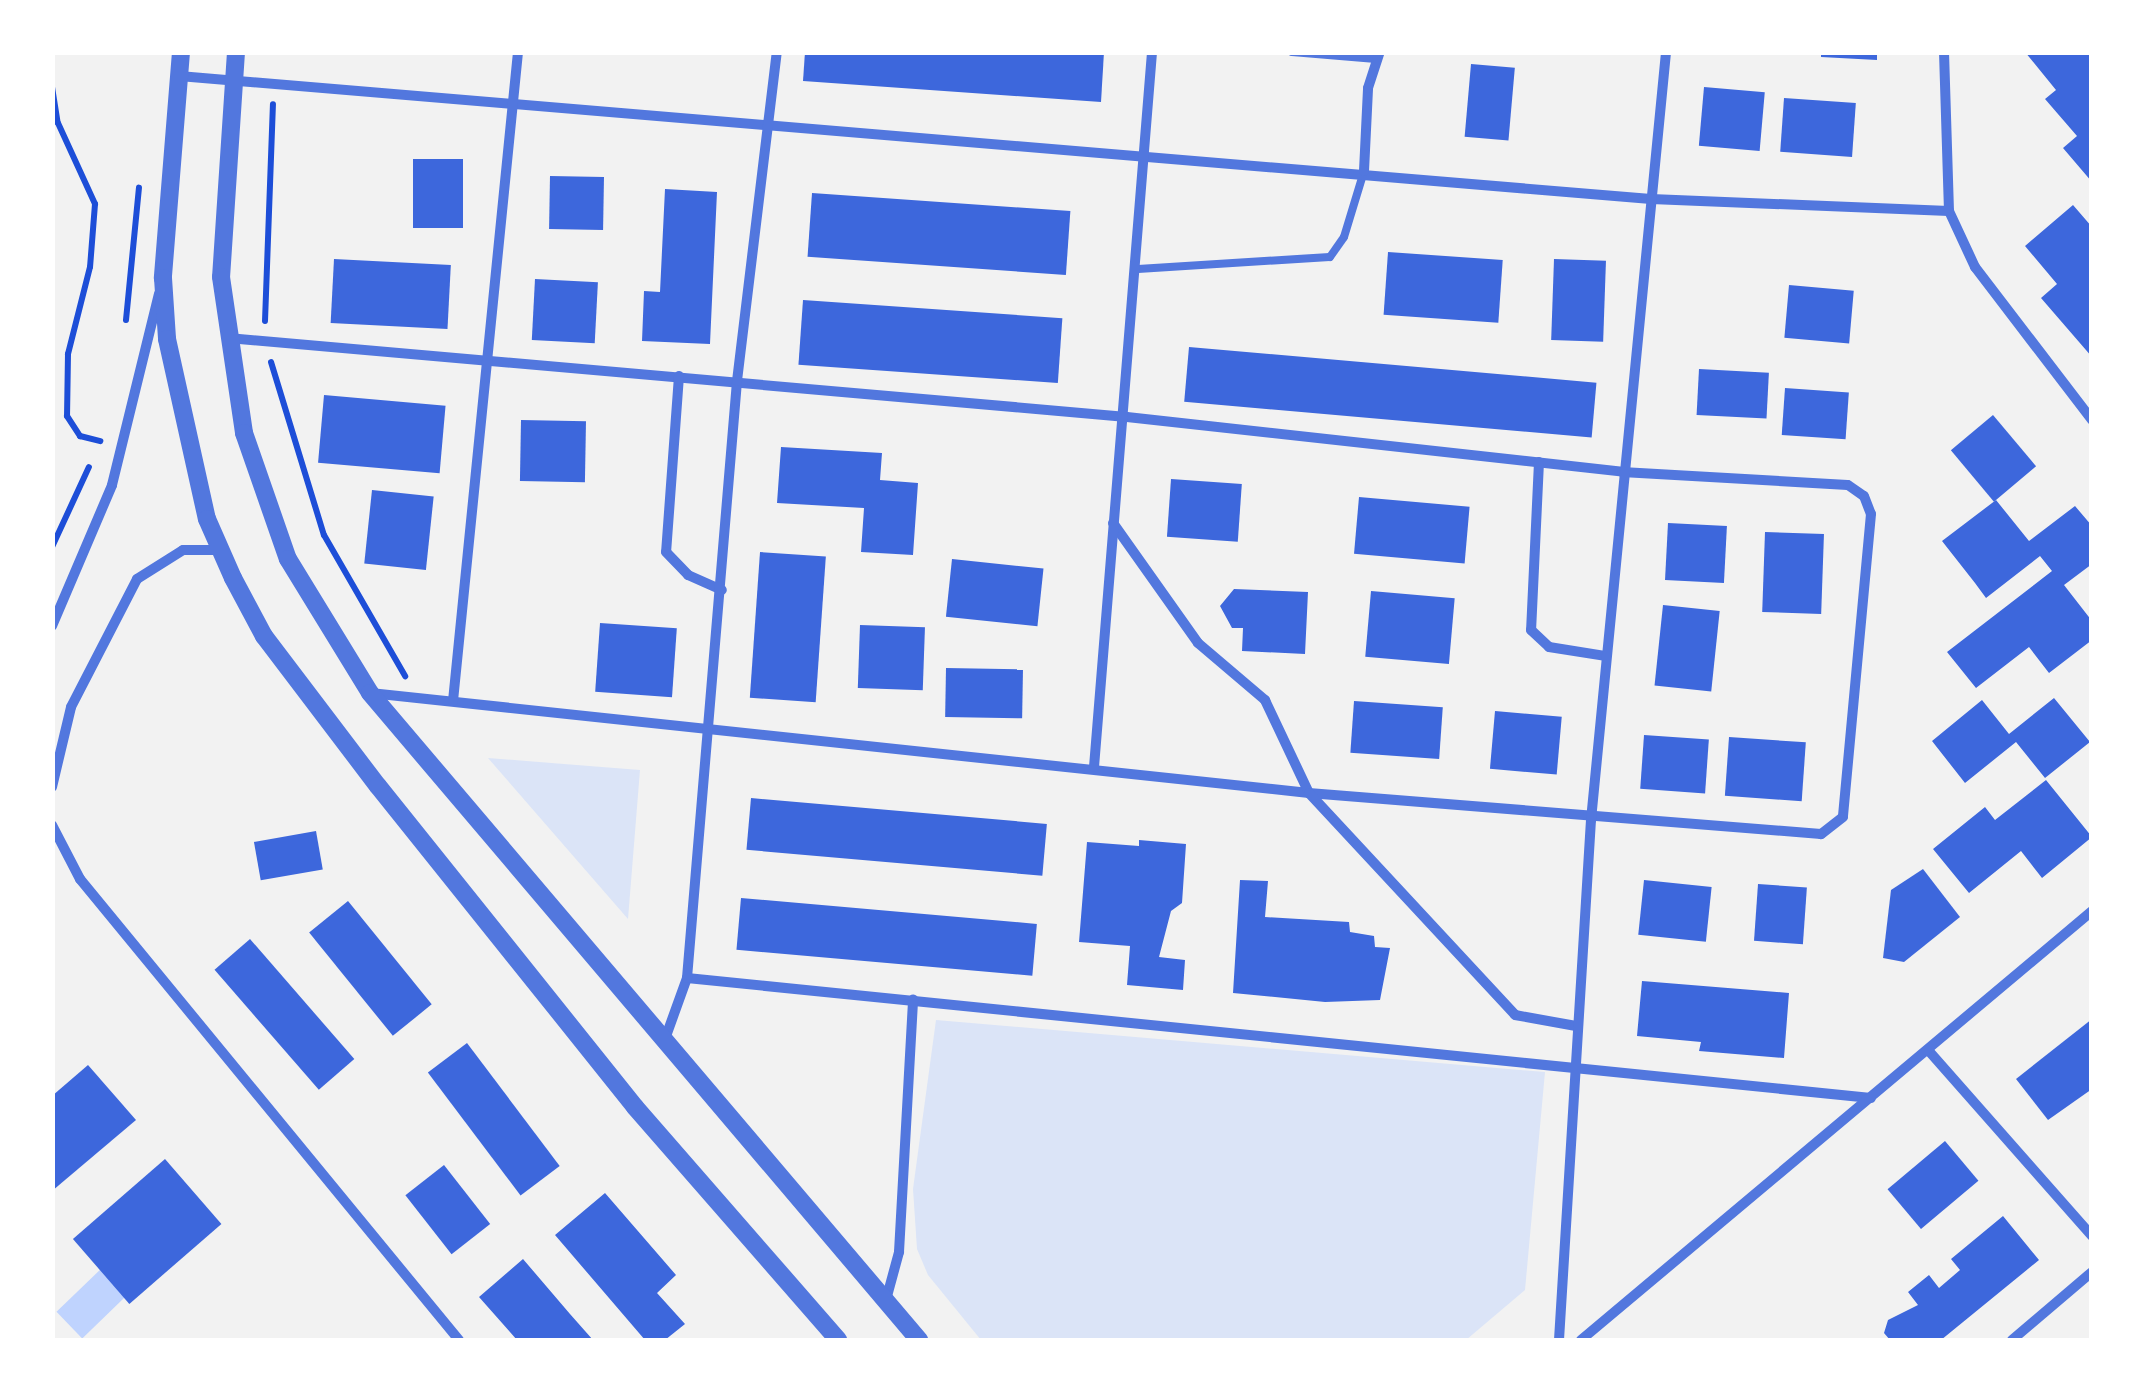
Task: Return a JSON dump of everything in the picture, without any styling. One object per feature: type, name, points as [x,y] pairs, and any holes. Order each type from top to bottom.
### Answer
[{"type":"street","points":[[52,626],[112,485],[163,278],[182,52]]},
{"type":"street","points":[[236,52],[220,277],[228,338],[262,498],[288,559],[370,694],[919,1340]]},
{"type":"street","points":[[453,701],[518,52]]},
{"type":"street","points":[[664,1039],[687,978],[711,733],[737,381],[772,129],[777,52]]},
{"type":"street","points":[[1094,767],[1112,522],[1127,417],[1152,52]]},
{"type":"street","points":[[1559,1340],[1573,1062],[1591,820],[1666,52]]},
{"type":"street","points":[[1944,52],[1949,211],[1975,267],[2092,420]]},
{"type":"street","points":[[1364,171],[1368,88],[1378,56]]},
{"type":"street","points":[[180,76],[274,80],[772,129],[1364,171],[1651,199],[1949,211]]},
{"type":"street","points":[[163,278],[187,442],[220,550],[264,636],[378,786],[635,1107],[838,1340]]},
{"type":"street","points":[[228,338],[1127,417],[1622,472],[1848,485],[1864,496],[1871,514],[1843,818],[1836,828],[1821,834],[1591,820],[1308,793],[1094,767],[711,733],[370,694]]},
{"type":"street","points":[[679,376],[666,552],[688,574],[722,590]]},
{"type":"street","points":[[1539,462],[1532,630],[1549,647],[1606,656]]},
{"type":"street","points":[[1112,522],[1198,643],[1265,700],[1308,793],[1514,1015],[1576,1026]]},
{"type":"street","points":[[52,787],[71,707],[136,579],[183,550],[220,550]]},
{"type":"street","points":[[52,825],[80,879],[460,1340]]},
{"type":"street","points":[[1581,1340],[2092,911]]},
{"type":"street","points":[[687,978],[1573,1062],[1872,1098]]},
{"type":"street","points":[[886,1300],[899,1252],[912,999]]},
{"type":"street","points":[[1928,1050],[2092,1236]]},
{"type":"street","points":[[2012,1340],[2092,1272]]},
{"type":"street","points":[[1596,1328],[1607,1340]]},
{"type":"lane","points":[[1292,52],[1378,56]]},
{"type":"lane","points":[[1138,269],[1330,257],[1344,238],[1364,171]]},
{"type":"path","points":[[274,80],[262,260],[266,344],[324,535],[418,700]]},
{"type":"path","points":[[52,87],[58,124],[95,204],[90,267],[68,354],[67,416],[80,436],[102,441]]},
{"type":"path","points":[[125,333],[141,170]]},
{"type":"path","points":[[52,547],[102,441],[105,423]]},
{"type":"shaded area","points":[[488,758],[640,770],[628,919]]},
{"type":"shaded area","points":[[936,1020],[1545,1072],[1525,1290],[1466,1340],[981,1340],[928,1275],[917,1249],[913,1189]]},
{"type":"water","points":[[104,1266],[130,1293],[82,1338],[57,1312]]},
{"type":"building","points":[[805,52],[1104,52],[1101,102],[803,81]]},
{"type":"building","points":[[1821,52],[1877,52],[1877,60],[1821,57]]},
{"type":"building","points":[[2025,52],[2092,52],[2092,182],[2063,148],[2077,136],[2045,99],[2056,90]]},
{"type":"building","points":[[1471,64],[1515,68],[1508,141],[1465,137]]},
{"type":"building","points":[[1704,87],[1765,92],[1760,151],[1699,146]]},
{"type":"building","points":[[1784,98],[1856,103],[1852,157],[1780,152]]},
{"type":"building","points":[[413,159],[463,159],[463,228],[413,228]]},
{"type":"building","points":[[550,176],[604,177],[603,230],[549,229]]},
{"type":"building","points":[[665,189],[717,192],[710,344],[642,341],[644,291],[660,292]]},
{"type":"building","points":[[812,193],[1070,211],[1066,275],[808,257]]},
{"type":"building","points":[[2073,205],[2092,227],[2092,357],[2041,298],[2057,284],[2025,246]]},
{"type":"building","points":[[1388,252],[1503,260],[1498,323],[1384,315]]},
{"type":"building","points":[[334,259],[451,265],[447,329],[331,323]]},
{"type":"building","points":[[1554,259],[1606,261],[1603,342],[1551,340]]},
{"type":"building","points":[[535,279],[598,282],[595,343],[532,340]]},
{"type":"building","points":[[1789,285],[1854,291],[1849,343],[1784,338]]},
{"type":"building","points":[[803,300],[1062,318],[1058,383],[798,365]]},
{"type":"building","points":[[1189,347],[1596,383],[1592,437],[1184,402]]},
{"type":"building","points":[[1699,369],[1769,373],[1766,419],[1697,415]]},
{"type":"building","points":[[1785,388],[1849,392],[1846,439],[1782,435]]},
{"type":"building","points":[[324,395],[446,406],[440,473],[318,463]]},
{"type":"building","points":[[1993,415],[2036,466],[1994,502],[1951,450]]},
{"type":"building","points":[[521,420],[586,421],[585,482],[520,481]]},
{"type":"building","points":[[781,447],[882,453],[880,480],[918,483],[913,555],[861,552],[864,508],[777,503]]},
{"type":"building","points":[[1171,479],[1242,484],[1238,542],[1167,537]]},
{"type":"building","points":[[372,490],[434,496],[426,570],[364,564]]},
{"type":"building","points":[[1359,497],[1470,507],[1465,563],[1354,554]]},
{"type":"building","points":[[1996,500],[2029,541],[2075,506],[2092,526],[2092,564],[2064,585],[2092,621],[2092,640],[2049,673],[2029,647],[1976,688],[1947,652],[2052,571],[2040,556],[1986,598],[1942,541]]},
{"type":"building","points":[[1668,523],[1727,526],[1724,583],[1665,580]]},
{"type":"building","points":[[1765,532],[1824,534],[1821,614],[1762,612]]},
{"type":"building","points":[[760,552],[826,557],[816,702],[750,698]]},
{"type":"building","points":[[952,559],[1043,569],[1037,626],[946,617]]},
{"type":"building","points":[[1234,589],[1308,592],[1305,654],[1242,651],[1243,628],[1232,628],[1220,606]]},
{"type":"building","points":[[1371,591],[1455,598],[1449,664],[1365,657]]},
{"type":"building","points":[[1663,605],[1720,611],[1711,692],[1655,686]]},
{"type":"building","points":[[600,623],[677,628],[672,697],[595,692]]},
{"type":"building","points":[[860,625],[925,627],[923,690],[858,688]]},
{"type":"building","points":[[946,668],[1023,669],[1022,718],[945,717]]},
{"type":"building","points":[[2054,698],[2090,742],[2045,778],[2016,742],[1965,783],[1932,741],[1982,700],[2009,734]]},
{"type":"building","points":[[1354,701],[1443,707],[1439,759],[1350,753]]},
{"type":"building","points":[[1495,711],[1562,717],[1557,775],[1490,769]]},
{"type":"building","points":[[1644,735],[1709,740],[1705,793],[1640,789]]},
{"type":"building","points":[[1729,737],[1806,742],[1802,801],[1725,796]]},
{"type":"building","points":[[2046,780],[2092,837],[2042,878],[2021,851],[1969,893],[1933,849],[1985,807],[1995,820]]},
{"type":"building","points":[[751,798],[1047,824],[1042,876],[746,850]]},
{"type":"building","points":[[316,831],[323,869],[261,880],[254,842]]},
{"type":"building","points":[[1139,840],[1186,844],[1182,903],[1171,911],[1159,957],[1185,960],[1183,990],[1127,985],[1130,946],[1079,942],[1087,842],[1139,846]]},
{"type":"building","points":[[1923,869],[1960,917],[1904,962],[1883,958],[1891,890]]},
{"type":"building","points":[[1240,880],[1268,881],[1265,917],[1349,922],[1350,932],[1374,936],[1375,947],[1390,948],[1380,1000],[1325,1002],[1233,993]]},
{"type":"building","points":[[1644,880],[1712,887],[1706,942],[1638,935]]},
{"type":"building","points":[[1758,884],[1807,887],[1803,944],[1754,941]]},
{"type":"building","points":[[741,898],[1037,924],[1032,976],[736,950]]},
{"type":"building","points":[[348,901],[432,1004],[393,1036],[309,932]]},
{"type":"building","points":[[250,939],[354,1059],[319,1090],[215,970]]},
{"type":"building","points":[[1642,981],[1789,993],[1784,1058],[1699,1051],[1701,1042],[1637,1036]]},
{"type":"building","points":[[2092,1019],[2092,1089],[2048,1120],[2016,1079]]},
{"type":"building","points":[[467,1043],[560,1166],[521,1195],[428,1072]]},
{"type":"building","points":[[88,1065],[136,1120],[52,1191],[52,1096]]},
{"type":"building","points":[[1945,1141],[1978,1181],[1921,1229],[1888,1189]]},
{"type":"building","points":[[165,1159],[221,1224],[129,1304],[73,1239]]},
{"type":"building","points":[[444,1165],[490,1224],[452,1254],[405,1195]]},
{"type":"building","points":[[605,1193],[676,1275],[657,1293],[685,1324],[665,1340],[645,1340],[555,1235]]},
{"type":"building","points":[[2003,1216],[2039,1260],[1941,1340],[1890,1340],[1884,1333],[1888,1320],[1918,1305],[1908,1292],[1929,1275],[1939,1288],[1960,1270],[1951,1259]]},
{"type":"building","points":[[523,1259],[593,1340],[517,1340],[479,1297]]}]
